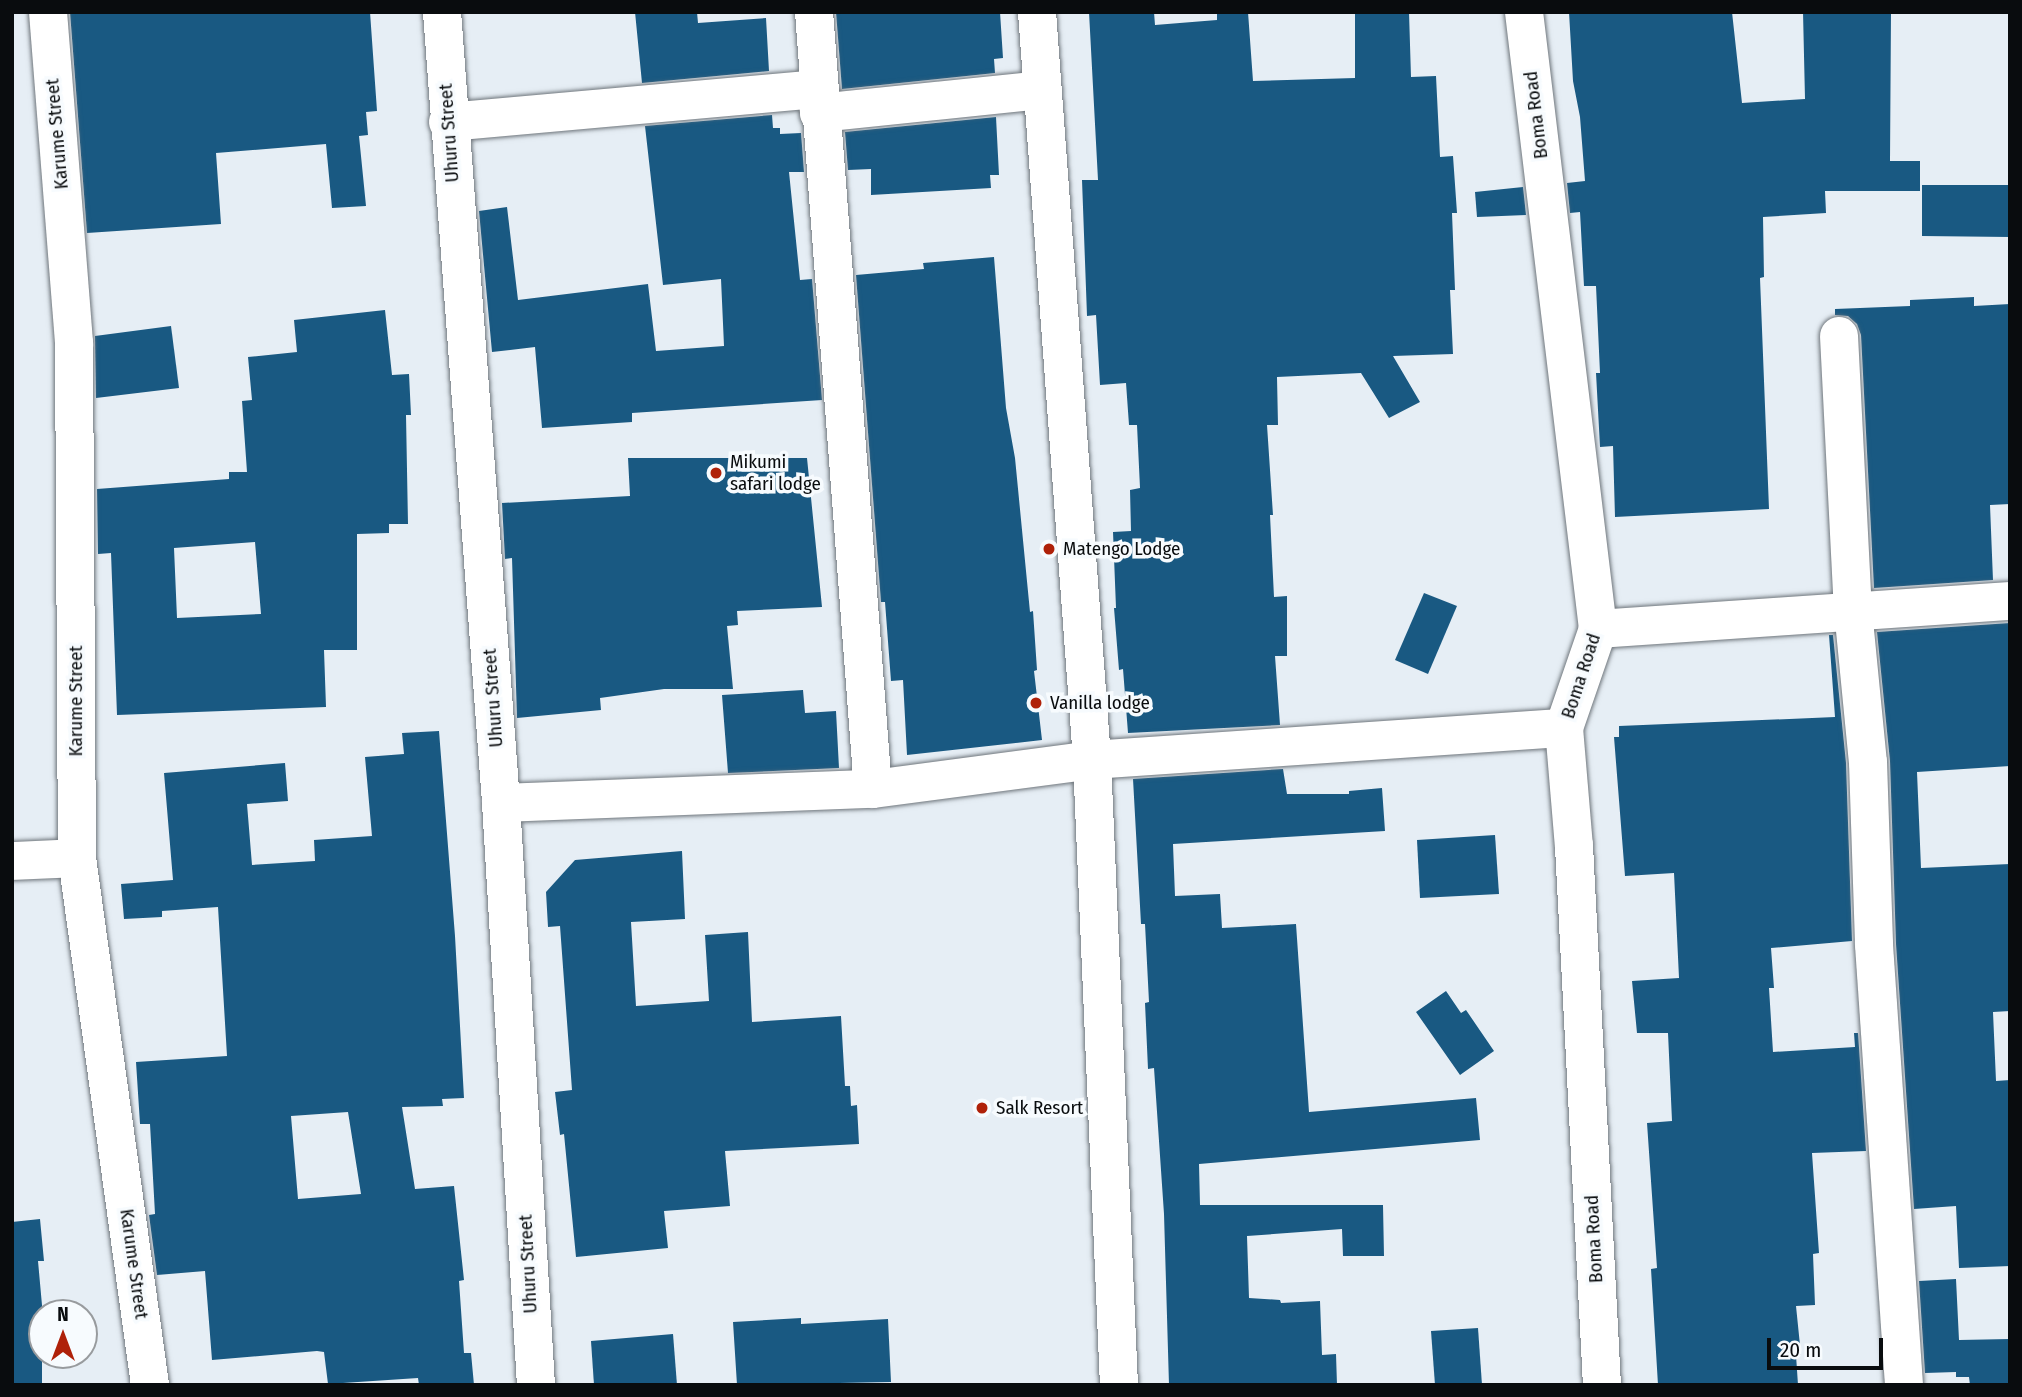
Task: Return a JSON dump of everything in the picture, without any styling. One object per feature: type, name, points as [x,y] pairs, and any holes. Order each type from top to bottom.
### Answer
[{"type":"street","name":"Karume Street","points":[[48,12],[74,343],[77,858],[150,1385]]},
{"type":"street","name":"Uhuru Street","points":[[442,12],[448,121],[501,803],[536,1385]]},
{"type":"street","points":[[814,12],[819,113]]},
{"type":"street","points":[[1037,12],[1093,760],[1119,1385]]},
{"type":"street","name":"Boma Road","points":[[1524,12],[1598,629],[1564,727],[1574,846],[1602,1385]]},
{"type":"street","points":[[448,121],[817,89],[873,789]]},
{"type":"street","points":[[819,113],[1041,90]]},
{"type":"street","points":[[1839,336],[1853,610],[1868,762],[1874,945],[1904,1385]]},
{"type":"street","points":[[1598,629],[2010,601]]},
{"type":"street","points":[[501,803],[873,789],[1093,760],[1564,727]]},
{"type":"street","points":[[12,861],[77,858]]},
{"type":"building","points":[[70,12],[370,12],[377,111],[366,112],[368,135],[359,136],[366,206],[332,208],[326,144],[216,153],[221,224],[87,233]]},
{"type":"building","points":[[635,12],[697,12],[698,23],[766,18],[769,71],[642,83]]},
{"type":"building","points":[[836,12],[1000,12],[1003,58],[994,59],[995,73],[842,89]]},
{"type":"building","points":[[1089,12],[1154,12],[1155,25],[1217,20],[1217,12],[1248,12],[1253,81],[1355,78],[1355,12],[1409,12],[1411,77],[1436,76],[1440,157],[1453,156],[1457,213],[1452,213],[1455,290],[1450,290],[1453,354],[1393,356],[1420,402],[1389,418],[1361,373],[1277,377],[1278,425],[1267,425],[1273,515],[1270,515],[1274,597],[1287,596],[1287,656],[1275,656],[1280,725],[1128,733],[1123,669],[1119,670],[1114,608],[1113,532],[1131,531],[1130,490],[1140,488],[1137,425],[1129,425],[1126,383],[1100,385],[1096,315],[1087,316],[1082,180],[1098,180]]},
{"type":"building","points":[[1569,12],[1732,12],[1742,103],[1805,99],[1803,12],[1891,12],[1890,161],[1920,161],[1920,191],[1825,191],[1826,213],[1763,217],[1764,277],[1760,278],[1769,509],[1615,517],[1613,446],[1600,447],[1596,373],[1600,373],[1596,286],[1584,286],[1580,212],[1570,213],[1567,183],[1585,181],[1580,117],[1573,81]]},
{"type":"building","points":[[772,115],[773,128],[780,128],[780,134],[801,133],[804,172],[789,172],[800,280],[812,279],[822,400],[632,413],[632,422],[542,428],[535,347],[492,352],[479,211],[507,207],[518,300],[648,284],[656,351],[724,346],[721,279],[663,285],[645,126]]},
{"type":"building","points":[[996,117],[999,175],[990,175],[991,188],[871,195],[871,169],[848,170],[845,132]]},
{"type":"building","points":[[1922,185],[2010,185],[2010,237],[1922,236]]},
{"type":"building","points":[[1523,187],[1526,215],[1477,217],[1475,192]]},
{"type":"building","points":[[994,257],[1006,408],[1015,458],[1030,612],[1033,611],[1037,670],[1034,671],[1042,740],[907,755],[903,680],[891,681],[885,602],[881,602],[856,275],[924,269],[923,263]]},
{"type":"building","points":[[1974,297],[1974,306],[2010,304],[2010,504],[1990,505],[1993,580],[1874,588],[1861,335],[1857,324],[1848,316],[1835,315],[1835,309],[1910,306],[1910,300]]},
{"type":"building","points":[[385,310],[392,375],[409,374],[411,415],[406,415],[408,524],[389,524],[389,533],[357,534],[357,650],[324,650],[326,707],[117,715],[111,553],[98,554],[97,489],[229,479],[229,472],[247,472],[242,401],[252,400],[248,357],[297,352],[294,320]],"holes":[[[255,542],[261,614],[177,618],[174,548]]]},
{"type":"building","points":[[171,326],[179,388],[96,398],[95,336]]},
{"type":"building","points":[[628,458],[807,458],[822,607],[737,611],[738,625],[727,626],[733,689],[664,689],[600,698],[601,710],[517,718],[512,558],[505,559],[502,503],[630,496]]},
{"type":"building","points":[[1424,593],[1457,606],[1428,674],[1395,660]]},
{"type":"building","points":[[2010,623],[2010,766],[1917,772],[1921,868],[2010,864],[2010,1011],[1993,1012],[1996,1081],[2010,1080],[2010,1266],[1959,1268],[1956,1206],[1914,1209],[1896,944],[1890,761],[1877,632]]},
{"type":"building","points":[[1829,635],[1833,635],[1846,763],[1852,941],[1771,948],[1774,988],[1769,988],[1773,1052],[1855,1047],[1854,1033],[1858,1033],[1866,1151],[1812,1153],[1819,1253],[1813,1254],[1815,1305],[1796,1306],[1801,1355],[1796,1355],[1798,1385],[1658,1385],[1651,1269],[1657,1268],[1647,1123],[1672,1121],[1668,1033],[1637,1033],[1632,981],[1679,978],[1674,873],[1625,876],[1614,737],[1619,737],[1619,726],[1835,717]]},
{"type":"building","points":[[803,690],[805,713],[836,711],[839,768],[728,773],[722,695]]},
{"type":"building","points":[[439,731],[464,1098],[442,1099],[443,1106],[402,1107],[415,1189],[454,1186],[464,1280],[459,1281],[464,1353],[471,1353],[474,1385],[419,1385],[418,1378],[328,1384],[324,1352],[317,1351],[212,1360],[205,1271],[157,1275],[149,1215],[155,1214],[150,1124],[140,1124],[136,1062],[227,1056],[218,907],[162,911],[162,917],[124,919],[121,884],[173,880],[164,773],[285,763],[288,801],[247,804],[252,865],[315,861],[314,840],[372,836],[365,757],[404,754],[402,733]],"holes":[[[348,1112],[361,1194],[298,1199],[291,1116]]]},
{"type":"building","points":[[1283,769],[1287,794],[1349,794],[1349,791],[1382,788],[1385,831],[1173,844],[1175,896],[1220,894],[1222,928],[1296,924],[1309,1112],[1476,1098],[1480,1140],[1199,1164],[1200,1205],[1383,1205],[1384,1256],[1343,1256],[1342,1229],[1247,1236],[1249,1298],[1280,1300],[1281,1303],[1320,1301],[1322,1355],[1336,1354],[1337,1385],[1169,1385],[1164,1214],[1154,1068],[1148,1069],[1145,1003],[1149,1002],[1145,924],[1141,924],[1133,779]]},
{"type":"building","points":[[1495,835],[1499,894],[1420,898],[1417,840]]},
{"type":"building","points":[[682,851],[685,919],[631,922],[636,1006],[709,1001],[705,935],[748,932],[752,1022],[841,1016],[845,1086],[850,1086],[851,1106],[857,1105],[859,1144],[725,1151],[730,1206],[664,1211],[668,1248],[576,1257],[564,1134],[560,1135],[555,1092],[572,1090],[560,926],[548,927],[546,892],[575,860]]},
{"type":"building","points":[[1446,991],[1461,1013],[1466,1010],[1494,1051],[1460,1075],[1416,1012]]},
{"type":"building","points":[[40,1219],[44,1261],[38,1261],[41,1299],[28,1299],[28,1369],[42,1369],[42,1385],[12,1385],[12,1222]]},
{"type":"building","points":[[1956,1279],[1959,1340],[2010,1339],[2010,1385],[1970,1385],[1969,1377],[1956,1377],[1956,1372],[1925,1373],[1919,1281]]},
{"type":"building","points":[[801,1318],[801,1324],[888,1319],[891,1382],[737,1385],[733,1322]]},
{"type":"building","points":[[1478,1328],[1482,1385],[1435,1385],[1431,1331]]},
{"type":"building","points":[[673,1334],[677,1385],[594,1385],[591,1341]]},
{"type":"place","name":"Mikumi safari lodge","points":[[716,473]]},
{"type":"place","name":"Matengo Lodge","points":[[1049,549]]},
{"type":"place","name":"Vanilla lodge","points":[[1036,703]]},
{"type":"place","name":"Salk Resort","points":[[982,1108]]}]
